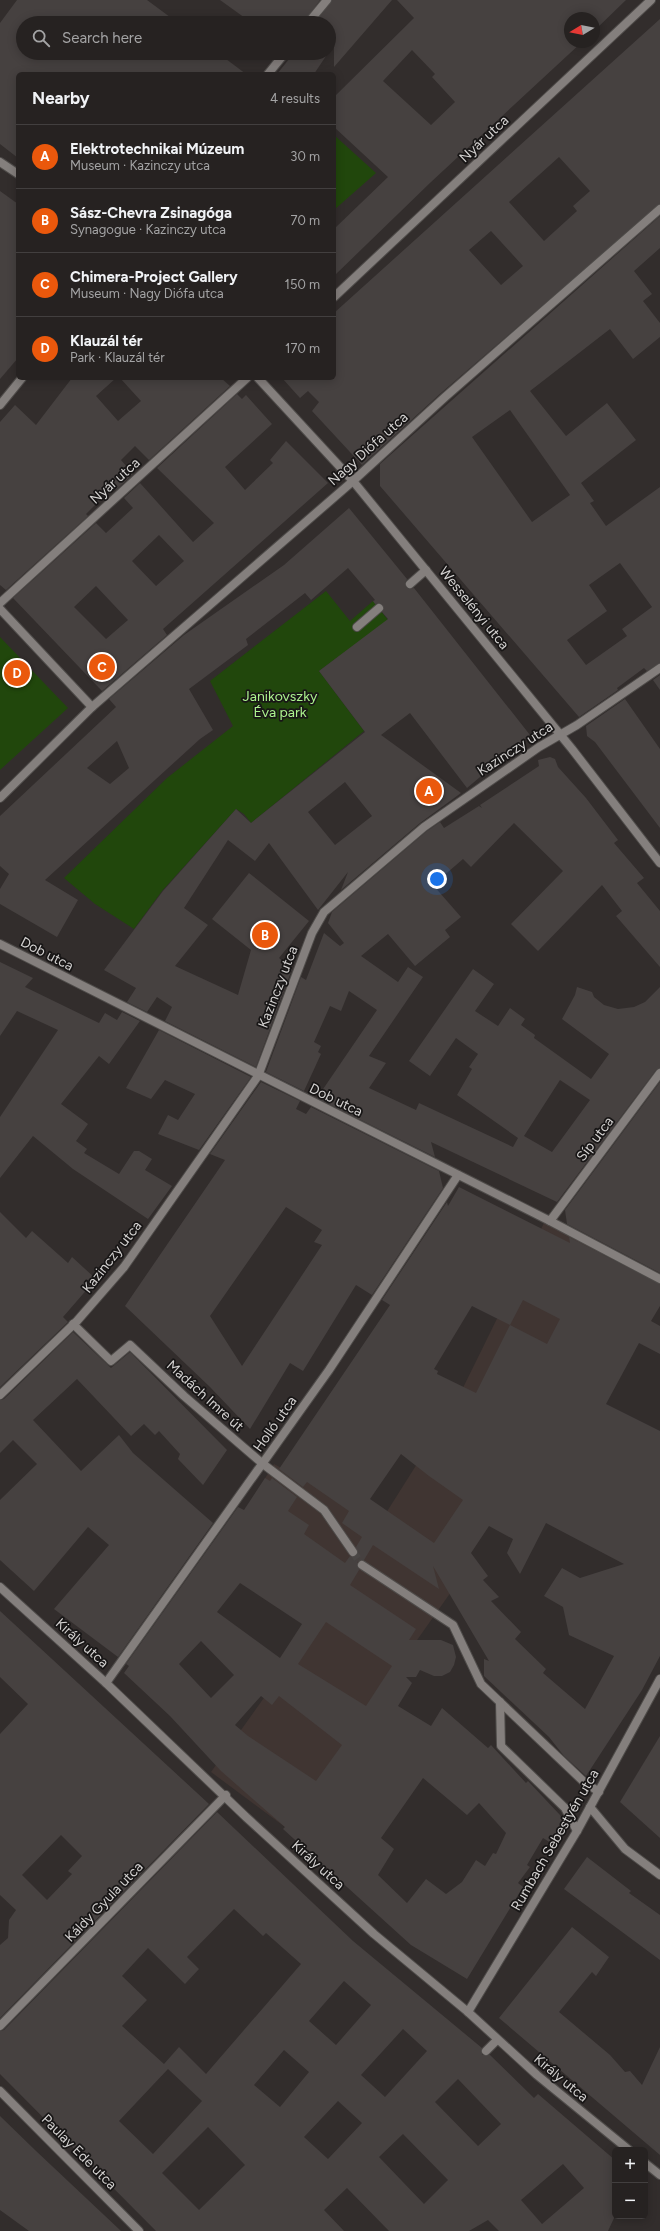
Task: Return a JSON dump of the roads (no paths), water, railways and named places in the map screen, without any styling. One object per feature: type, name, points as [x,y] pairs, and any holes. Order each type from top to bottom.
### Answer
[{"type":"street","points":[[313,16],[326,0]]},
{"type":"street","name":"Nyár utca","points":[[336,295],[651,0]]},
{"type":"street","points":[[270,72],[279,60]]},
{"type":"street","points":[[0,162],[16,173]]},
{"type":"street","name":"Nagy Diófa utca","points":[[0,798],[92,707],[353,481],[660,209]]},
{"type":"street","points":[[0,405],[20,380]]},
{"type":"street","name":"Nyár utca","points":[[0,603],[245,380]]},
{"type":"street","name":"Wesselényi utca","points":[[260,380],[353,481],[560,735],[660,863]]},
{"type":"street","points":[[410,584],[426,570]]},
{"type":"street","points":[[357,627],[379,608]]},
{"type":"street","points":[[0,609],[92,707]]},
{"type":"street","name":"Kazinczy utca","points":[[0,1395],[73,1324],[124,1266],[258,1076],[312,933],[324,912],[424,827],[539,747],[577,725],[660,668]]},
{"type":"street","name":"Dob utca","points":[[0,944],[258,1076],[458,1174],[660,1279]]},
{"type":"street","name":"Síp utca","points":[[550,1221],[660,1074]]},
{"type":"street","name":"Holló utca","points":[[106,1683],[329,1370],[458,1174]]},
{"type":"street","name":"Madách Imre út","points":[[73,1324],[111,1362],[130,1345],[184,1396],[263,1464],[324,1510],[353,1552]]},
{"type":"street","points":[[362,1565],[453,1625],[481,1684],[583,1781],[599,1792]]},
{"type":"street","name":"Király utca","points":[[0,1587],[106,1683],[226,1795],[246,1817],[374,1934],[468,2012],[497,2040],[625,2147]]},
{"type":"street","name":"Rumbach Sebestyén utca","points":[[468,2012],[577,1831],[660,1679]]},
{"type":"street","points":[[500,1702],[501,1746],[565,1808],[577,1831]]},
{"type":"street","name":"Káldy Gyula utca","points":[[0,2026],[226,1795]]},
{"type":"street","points":[[590,1807],[625,1850],[660,1875]]},
{"type":"street","points":[[486,2051],[497,2040]]},
{"type":"street","name":"Paulay Ede utca","points":[[0,2091],[139,2231]]},
{"type":"street","points":[[648,2165],[660,2175]]},
{"type":"tunnel","points":[[353,1552],[362,1565]]},
{"type":"place","name":"Chimera-Project Gallery","points":[[102,667]]},
{"type":"place","name":"Klauzál tér","points":[[17,673]]},
{"type":"place","name":"Elektrotechnikai Múzeum","points":[[429,791]]},
{"type":"place","name":"Sász-Chevra Zsinagóga","points":[[265,935]]},
{"type":"park label","name":"Janikovszky Éva park","points":[[280,704]]}]
